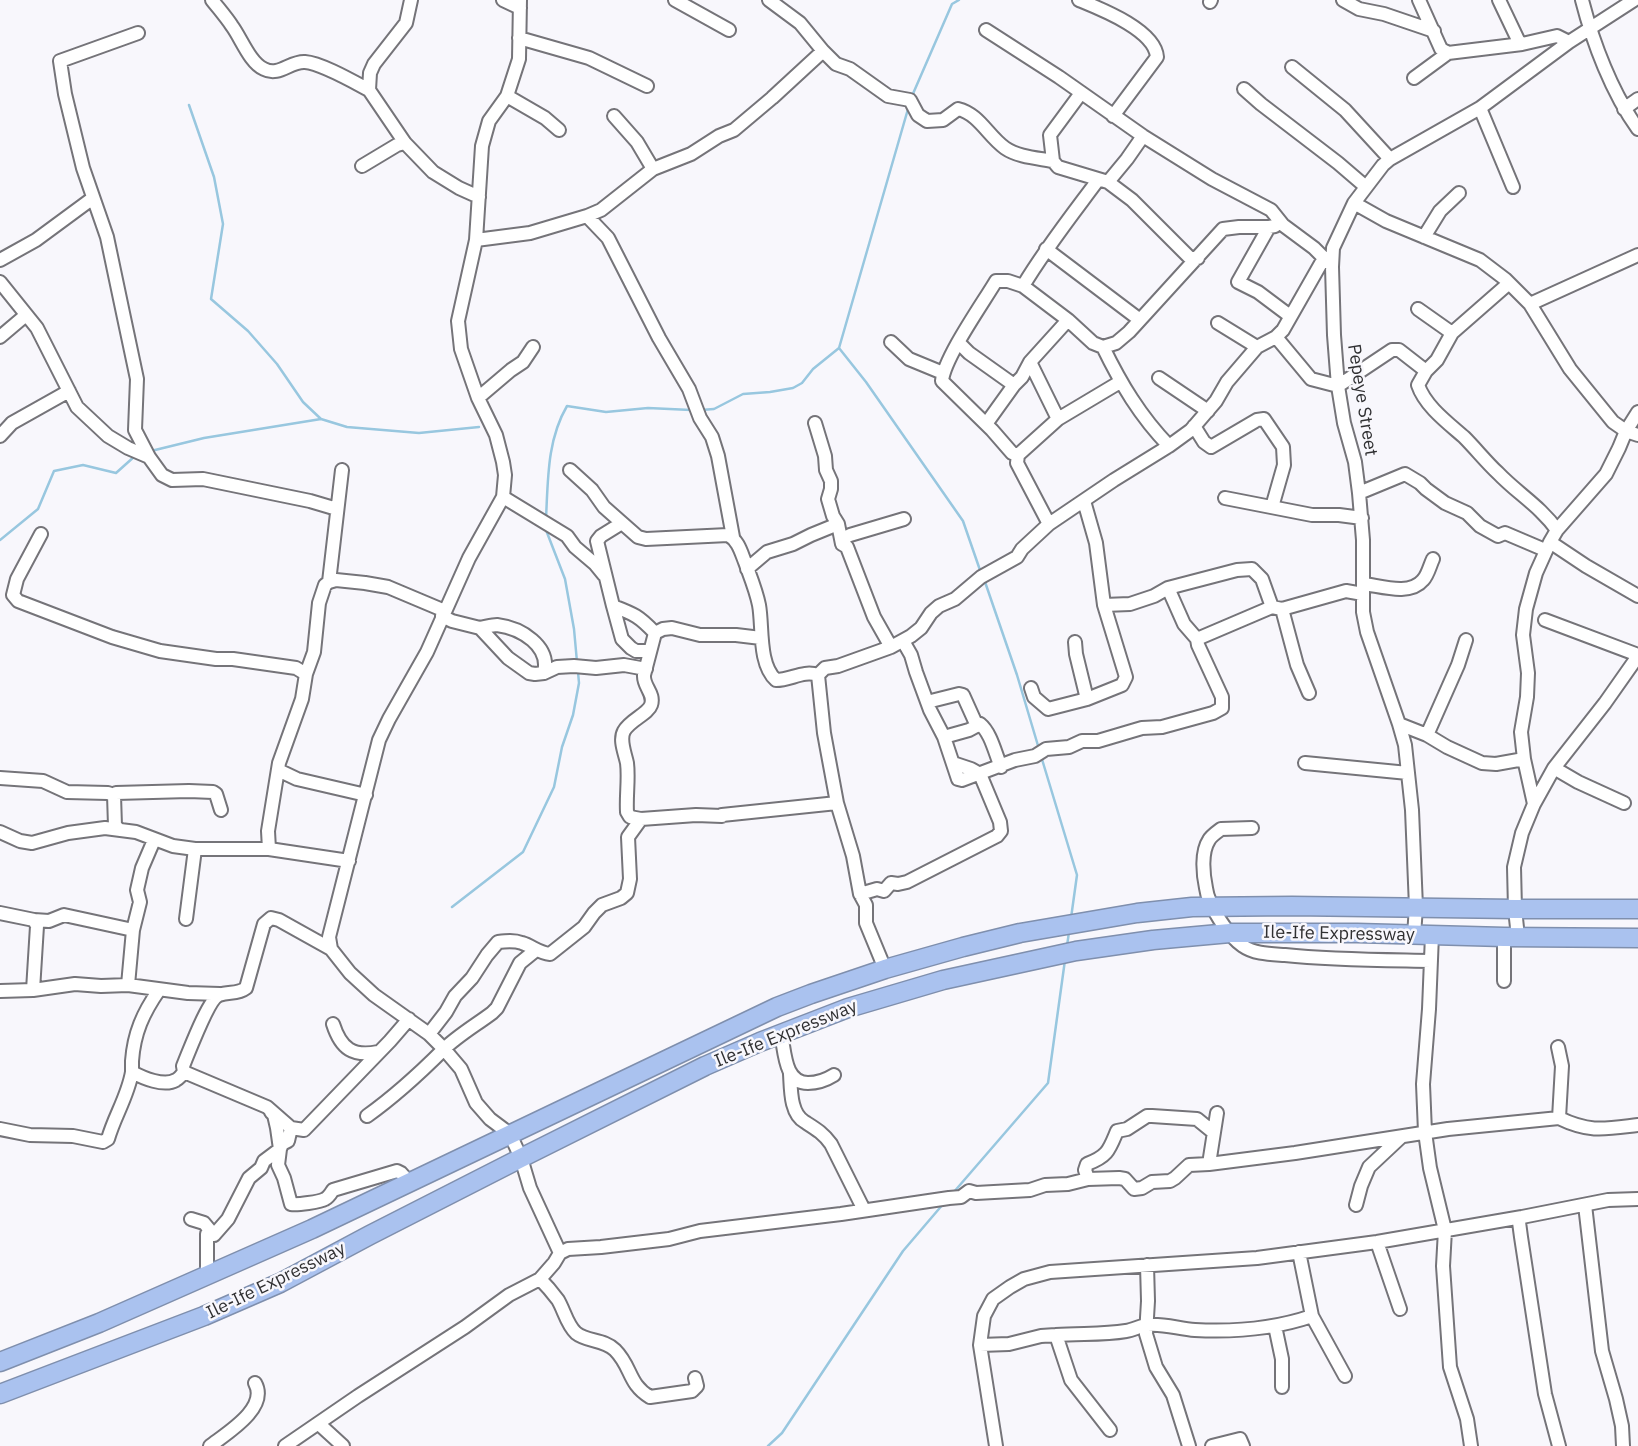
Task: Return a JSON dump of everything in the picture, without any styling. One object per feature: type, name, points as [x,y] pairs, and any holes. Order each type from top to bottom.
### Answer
[{"type":"highway","name":"Ile-Ife Expressway","points":[[0,1362],[61,1339],[355,1209],[778,1007],[885,970],[963,947],[1020,933],[1137,913],[1212,907],[1633,909]]},
{"type":"highway","points":[[1633,909],[1633,938]]},
{"type":"highway","name":"Ile-Ife Expressway","points":[[0,1394],[236,1303],[705,1066],[784,1032],[883,997],[988,969],[1089,949],[1230,933],[1633,938]]},
{"type":"highway","points":[[778,1007],[784,1032]]},
{"type":"highway","points":[[355,1209],[370,1234]]},
{"type":"street","points":[[369,90],[370,73],[374,64],[406,23],[411,0]]},
{"type":"street","points":[[330,943],[379,740],[427,652],[469,558],[503,497],[503,462],[496,435],[478,398],[461,349],[458,321],[476,240],[482,146],[489,121],[507,96],[519,59],[520,4],[503,0]]},
{"type":"street","points":[[675,0],[729,30]]},
{"type":"street","points":[[769,0],[800,23],[835,64],[850,69],[888,96],[910,100],[918,116],[927,121],[943,120],[958,109],[966,111],[988,129],[995,140],[1007,150],[1022,156],[1053,161]]},
{"type":"street","points":[[1079,0],[1113,14],[1136,28],[1156,50],[1157,57],[1113,116]]},
{"type":"street","points":[[1343,0],[1359,9],[1384,14],[1434,31]]},
{"type":"street","points":[[1419,0],[1441,50],[1448,53]]},
{"type":"street","points":[[1499,0],[1522,44]]},
{"type":"street","points":[[1582,0],[1589,29],[1624,109],[1638,129]]},
{"type":"street","name":"Pepeye Street","points":[[1471,1446],[1467,1419],[1450,1367],[1443,1266],[1445,1230],[1430,1168],[1425,1132],[1423,1084],[1431,961],[1416,907],[1412,810],[1405,745],[1367,632],[1363,612],[1362,518],[1355,462],[1344,423],[1338,386],[1328,262],[1354,203],[1390,159],[1480,108],[1569,41],[1634,0]]},
{"type":"street","points":[[218,2],[255,63],[275,72],[301,61],[309,62],[369,90],[405,143],[433,172],[479,197]]},
{"type":"street","points":[[818,675],[825,668],[838,666],[912,636],[939,606],[955,599],[981,577],[1017,556],[1049,524],[1169,446],[1194,426],[1257,347],[1283,330],[1328,262],[1283,225],[1271,211],[1212,179],[1143,136],[1059,76],[986,30]]},
{"type":"street","points":[[138,33],[60,61],[65,94],[93,198],[107,237],[136,379],[135,430],[162,475],[172,480],[203,479],[337,509]]},
{"type":"street","points":[[1413,78],[1448,53],[1522,44],[1557,36],[1569,41]]},
{"type":"street","points":[[519,38],[589,58],[647,86]]},
{"type":"street","points":[[476,240],[530,233],[601,210],[653,169],[691,154],[734,130],[823,51]]},
{"type":"street","points":[[1292,67],[1345,110],[1390,159]]},
{"type":"street","points":[[1244,89],[1366,187]]},
{"type":"street","points":[[1081,93],[1050,135],[1053,161],[1058,167],[1103,181],[1132,200],[1190,258],[1198,258]]},
{"type":"street","points":[[507,96],[545,118],[559,130]]},
{"type":"street","points":[[1624,109],[1638,99]]},
{"type":"street","points":[[1480,108],[1513,187]]},
{"type":"street","points":[[614,116],[637,142],[653,169]]},
{"type":"street","points":[[1023,286],[1046,249],[1103,181],[1127,159],[1143,136]]},
{"type":"street","points":[[362,166],[405,143]]},
{"type":"street","points":[[1424,237],[1440,211],[1459,192]]},
{"type":"street","points":[[0,260],[36,240],[93,198]]},
{"type":"street","points":[[1354,203],[1387,221],[1479,260],[1505,279],[1530,304],[1570,369],[1613,422],[1632,433]]},
{"type":"street","points":[[587,216],[608,238],[712,437],[733,537],[740,549],[760,607],[761,638],[768,670],[776,680],[806,673],[818,675]]},
{"type":"street","points":[[1018,455],[1012,453],[942,381],[943,373],[959,343],[996,281],[1023,286],[1093,343],[1103,347],[1116,343],[1140,320],[1223,229],[1283,225]]},
{"type":"street","points":[[1269,227],[1238,282],[1258,292],[1290,316]]},
{"type":"street","points":[[1046,249],[1140,320]]},
{"type":"street","points":[[1530,304],[1638,255]]},
{"type":"street","points":[[0,282],[37,328],[77,407],[108,436],[149,457]]},
{"type":"street","points":[[1508,284],[1452,333],[1437,360],[1426,371],[1418,385],[1436,412],[1474,447],[1498,474],[1548,516],[1557,530]]},
{"type":"street","points":[[1418,309],[1452,333]]},
{"type":"street","points":[[0,337],[26,315]]},
{"type":"street","points":[[986,424],[1030,362],[1068,320]]},
{"type":"street","points":[[1218,323],[1257,347]]},
{"type":"street","points":[[1276,337],[1311,379],[1338,386],[1392,350],[1399,350],[1426,371]]},
{"type":"street","points":[[891,342],[909,359],[943,373]]},
{"type":"street","points":[[959,343],[1014,385]]},
{"type":"street","points":[[478,398],[523,362],[533,347]]},
{"type":"street","points":[[1103,347],[1120,382],[1153,429],[1169,446]]},
{"type":"street","points":[[1030,362],[1058,419]]},
{"type":"street","points":[[1159,378],[1208,411]]},
{"type":"street","points":[[1049,524],[1017,463],[1018,455],[1058,419],[1120,382]]},
{"type":"street","points":[[0,436],[12,423],[69,391]]},
{"type":"street","points":[[1534,804],[1521,732],[1528,673],[1522,635],[1526,608],[1547,546],[1557,530],[1606,474],[1619,448],[1632,433],[1638,412]]},
{"type":"street","points":[[1194,426],[1210,447],[1257,420],[1264,419],[1283,447],[1284,465],[1272,507]]},
{"type":"street","points":[[815,423],[831,481],[828,499],[838,524],[842,544],[847,547],[874,617],[897,644],[911,655],[927,702],[960,780],[1015,760],[1035,756],[1046,749],[1069,747],[1082,741],[1098,741],[1142,728],[1162,727],[1222,708],[1222,697],[1197,639],[1184,624],[1168,588]]},
{"type":"street","points":[[329,582],[342,470]]},
{"type":"street","points":[[570,470],[592,490],[604,507],[638,537],[733,537]]},
{"type":"street","points":[[1359,493],[1405,474],[1498,536],[1505,533],[1547,546],[1638,596]]},
{"type":"street","points":[[503,497],[567,537],[575,547],[598,561]]},
{"type":"street","points":[[1225,498],[1312,515],[1362,518]]},
{"type":"street","points":[[1031,688],[1034,697],[1048,709],[1087,699],[1122,685],[1126,677],[1104,605],[1096,543],[1084,501]]},
{"type":"street","points":[[842,544],[850,535],[904,519]]},
{"type":"street","points":[[622,523],[597,541],[598,561],[606,578],[622,639],[636,651],[649,651]]},
{"type":"street","points":[[747,569],[767,552],[838,524]]},
{"type":"street","points":[[41,534],[17,579],[13,595],[18,601],[112,637],[160,651],[296,668],[306,674]]},
{"type":"street","points":[[1197,639],[1277,608],[1346,591],[1403,590],[1412,587],[1423,580],[1433,559]]},
{"type":"street","points":[[1104,605],[1130,604],[1168,588],[1237,570],[1252,569],[1262,579],[1277,608],[1309,693]]},
{"type":"street","points":[[269,849],[268,831],[279,763],[302,699],[306,674],[314,652],[319,603],[325,585],[329,582],[336,580],[388,587],[444,613],[452,621],[480,628],[494,625],[516,630],[537,644],[544,653],[544,673]]},
{"type":"street","points":[[613,606],[641,618],[655,633]]},
{"type":"street","points":[[1504,981],[1516,909],[1514,867],[1522,833],[1553,768],[1637,658],[1545,620]]},
{"type":"street","points":[[480,628],[508,658],[529,673],[544,673],[557,667],[574,666],[596,668],[624,665],[646,669]]},
{"type":"street","points":[[761,638],[700,635],[672,628],[655,633],[643,682],[653,697],[652,704],[624,730],[622,737],[627,766],[627,812],[630,817],[641,819],[722,816],[837,803]]},
{"type":"street","points":[[1427,735],[1466,640]]},
{"type":"street","points":[[1075,642],[1087,699]]},
{"type":"street","points":[[818,675],[824,733],[837,803],[853,856],[860,894],[866,905],[866,923],[885,970]]},
{"type":"street","points":[[927,702],[963,695],[977,726]]},
{"type":"street","points":[[944,737],[980,724],[984,726],[1000,766]]},
{"type":"street","points":[[1399,724],[1482,763],[1496,765],[1524,759]]},
{"type":"street","points":[[1305,763],[1408,773]]},
{"type":"street","points":[[1553,768],[1624,803]]},
{"type":"street","points":[[278,770],[298,779],[366,795]]},
{"type":"street","points":[[860,894],[884,891],[891,883],[907,882],[997,836],[1001,831],[1000,822],[980,774]]},
{"type":"street","points":[[0,778],[43,781],[67,792],[114,795],[160,791],[213,792],[220,810]]},
{"type":"street","points":[[114,795],[115,826],[119,830]]},
{"type":"street","points":[[429,1034],[498,942],[523,943],[550,954],[584,927],[602,905],[627,893],[630,879],[628,837],[641,819]]},
{"type":"street","points":[[0,832],[32,843],[68,833],[105,828],[136,832],[173,846],[195,849],[269,849],[349,861]]},
{"type":"street","points":[[1252,828],[1221,829],[1209,840],[1204,854],[1207,896],[1230,933],[1243,947],[1260,953],[1326,959],[1431,961]]},
{"type":"street","points":[[128,985],[133,930],[140,902],[138,890],[142,868],[154,840]]},
{"type":"street","points":[[186,919],[195,849]]},
{"type":"street","points":[[0,913],[34,920],[49,920],[64,915],[133,930]]},
{"type":"street","points":[[0,991],[75,984],[128,985],[188,993],[241,992],[246,988],[264,924],[271,918],[315,940],[330,943],[350,973],[374,995],[429,1034],[444,1049],[461,1069],[477,1103],[490,1119],[510,1134],[530,1188],[560,1253]]},
{"type":"street","points":[[33,990],[37,926],[34,920]]},
{"type":"street","points":[[367,1116],[391,1098],[444,1049],[497,1008],[520,963],[536,950]]},
{"type":"street","points":[[0,1129],[30,1135],[73,1136],[103,1142],[107,1139],[132,1072],[136,1035],[141,1019],[159,990]]},
{"type":"street","points":[[132,1072],[165,1083],[175,1081],[184,1072],[185,1061],[209,1006],[220,994]]},
{"type":"street","points":[[184,1072],[267,1107],[292,1128],[304,1130],[409,1019]]},
{"type":"street","points":[[333,1024],[337,1036],[354,1053],[364,1055],[379,1052]]},
{"type":"street","points":[[784,1032],[796,1111],[802,1121],[813,1125],[831,1144],[864,1210]]},
{"type":"street","points":[[1558,1046],[1562,1066],[1559,1118]]},
{"type":"street","points":[[790,1074],[795,1080],[810,1083],[824,1081],[834,1075]]},
{"type":"street","points":[[267,1107],[274,1115],[280,1149],[278,1165],[291,1204],[299,1206],[326,1199],[333,1190],[397,1171],[409,1182]]},
{"type":"street","points":[[1209,1164],[1217,1114]]},
{"type":"street","points":[[1088,1179],[1085,1170],[1087,1164],[1104,1155],[1112,1146],[1117,1131],[1135,1125],[1147,1116],[1197,1119],[1213,1132]]},
{"type":"street","points":[[285,1446],[509,1295],[540,1279],[560,1253],[568,1249],[669,1239],[700,1231],[961,1196],[970,1191],[1030,1190],[1045,1185],[1068,1184],[1088,1179],[1119,1178],[1125,1179],[1133,1189],[1142,1188],[1152,1182],[1170,1181],[1189,1165],[1425,1132],[1559,1118],[1591,1129],[1638,1125]]},
{"type":"street","points":[[214,1235],[228,1219],[249,1178],[288,1141],[292,1128]]},
{"type":"street","points":[[1356,1205],[1369,1167],[1401,1137]]},
{"type":"street","points":[[996,1446],[980,1345],[984,1316],[993,1299],[1024,1279],[1050,1272],[1257,1258],[1377,1242],[1608,1200],[1638,1199]]},
{"type":"street","points":[[1585,1205],[1602,1351],[1622,1426],[1623,1446]]},
{"type":"street","points":[[1522,1217],[1521,1237],[1543,1381],[1558,1446]]},
{"type":"street","points":[[191,1219],[204,1223],[214,1235]]},
{"type":"street","points":[[207,1275],[206,1239],[207,1234],[214,1235]]},
{"type":"street","points":[[1377,1242],[1400,1309]]},
{"type":"street","points":[[1299,1252],[1312,1316],[1345,1376]]},
{"type":"street","points":[[1147,1265],[1146,1335],[1156,1367],[1174,1395],[1189,1446]]},
{"type":"street","points":[[540,1279],[558,1300],[574,1331],[579,1335],[603,1341],[615,1350],[640,1391],[650,1398],[692,1391],[697,1387],[695,1377]]},
{"type":"street","points":[[980,1345],[1009,1344],[1041,1336],[1130,1331],[1147,1325],[1214,1330],[1275,1326],[1312,1316]]},
{"type":"street","points":[[1275,1326],[1282,1359],[1282,1387]]},
{"type":"street","points":[[1056,1335],[1071,1380],[1110,1430]]},
{"type":"street","points":[[210,1446],[248,1414],[255,1404],[255,1382]]},
{"type":"street","points":[[319,1423],[343,1446]]},
{"type":"street","points":[[1212,1446],[1240,1438],[1243,1446]]},
{"type":"waterway","points":[[912,96],[952,4],[959,0]]},
{"type":"waterway","points":[[189,105],[214,177],[223,224],[211,299],[248,331],[277,364],[303,402],[321,419]]},
{"type":"waterway","points":[[701,410],[714,409],[743,394],[793,388],[802,383],[813,369],[839,348],[908,109]]},
{"type":"waterway","points":[[839,348],[866,382],[963,521],[981,573]]},
{"type":"waterway","points":[[546,519],[552,446],[567,406],[606,412],[648,408],[691,410]]},
{"type":"waterway","points":[[151,451],[204,438],[321,419],[347,427],[419,433],[479,427]]},
{"type":"waterway","points":[[0,540],[38,509],[54,471],[83,465],[116,473],[135,456]]},
{"type":"waterway","points":[[546,530],[565,579],[577,662]]},
{"type":"waterway","points":[[984,579],[1039,749]]},
{"type":"waterway","points":[[452,907],[523,852],[554,787],[562,747],[573,715],[579,683],[578,672]]},
{"type":"waterway","points":[[1041,756],[1077,875],[1071,918]]},
{"type":"waterway","points":[[1067,946],[1069,932]]},
{"type":"waterway","points":[[953,1193],[1048,1083],[1065,960]]},
{"type":"waterway","points":[[768,1446],[782,1433],[903,1251],[944,1203]]}]
